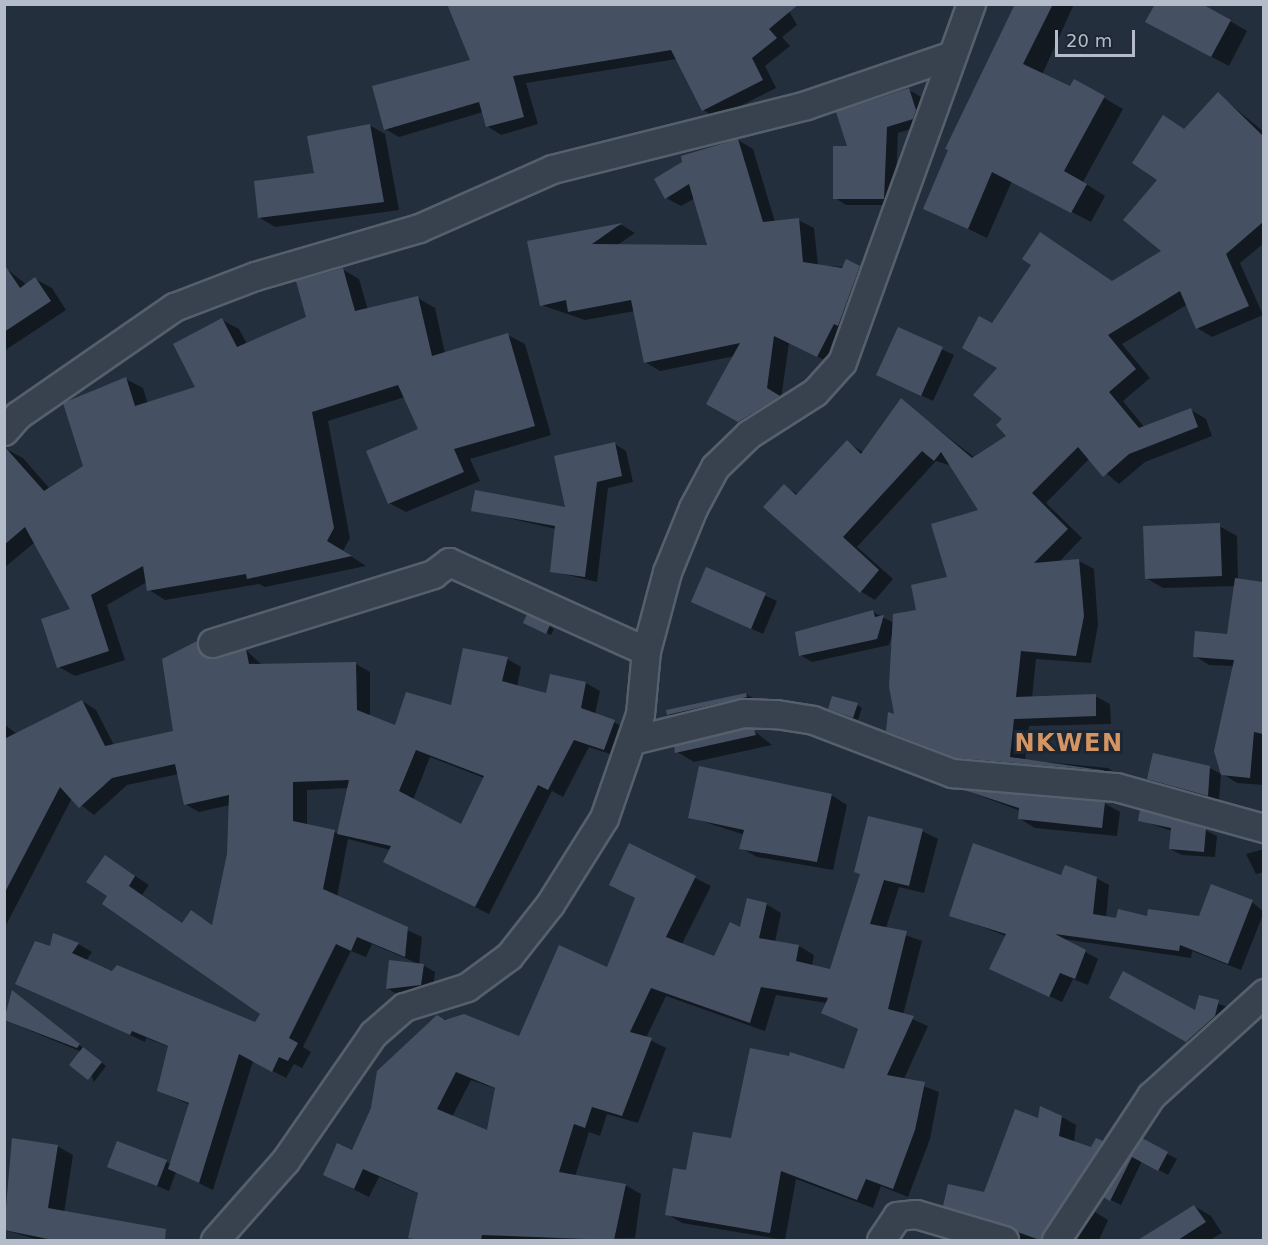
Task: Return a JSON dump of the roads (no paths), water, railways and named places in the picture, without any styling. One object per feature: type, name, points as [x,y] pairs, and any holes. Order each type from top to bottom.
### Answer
[{"type":"street","points":[[215,1240],[285,1161],[373,1034],[404,1007],[467,987],[509,956],[550,904],[604,818],[633,740],[646,651],[667,572],[715,467],[749,434],[815,392],[842,362],[949,56],[971,4]]},
{"type":"street","points":[[4,430],[18,415],[174,307],[255,276],[419,228],[552,169],[806,105],[949,56]]},
{"type":"street","points":[[212,643],[433,574],[448,562],[646,651]]},
{"type":"street","points":[[633,740],[743,712],[776,714],[813,720],[952,773],[1116,787],[1263,828]]},
{"type":"street","points":[[1056,1240],[1151,1096],[1263,993]]},
{"type":"street","points":[[881,1240],[897,1216],[916,1214],[1004,1240]]},
{"type":"district","name":"NKWEN","points":[[1069,744]]}]
